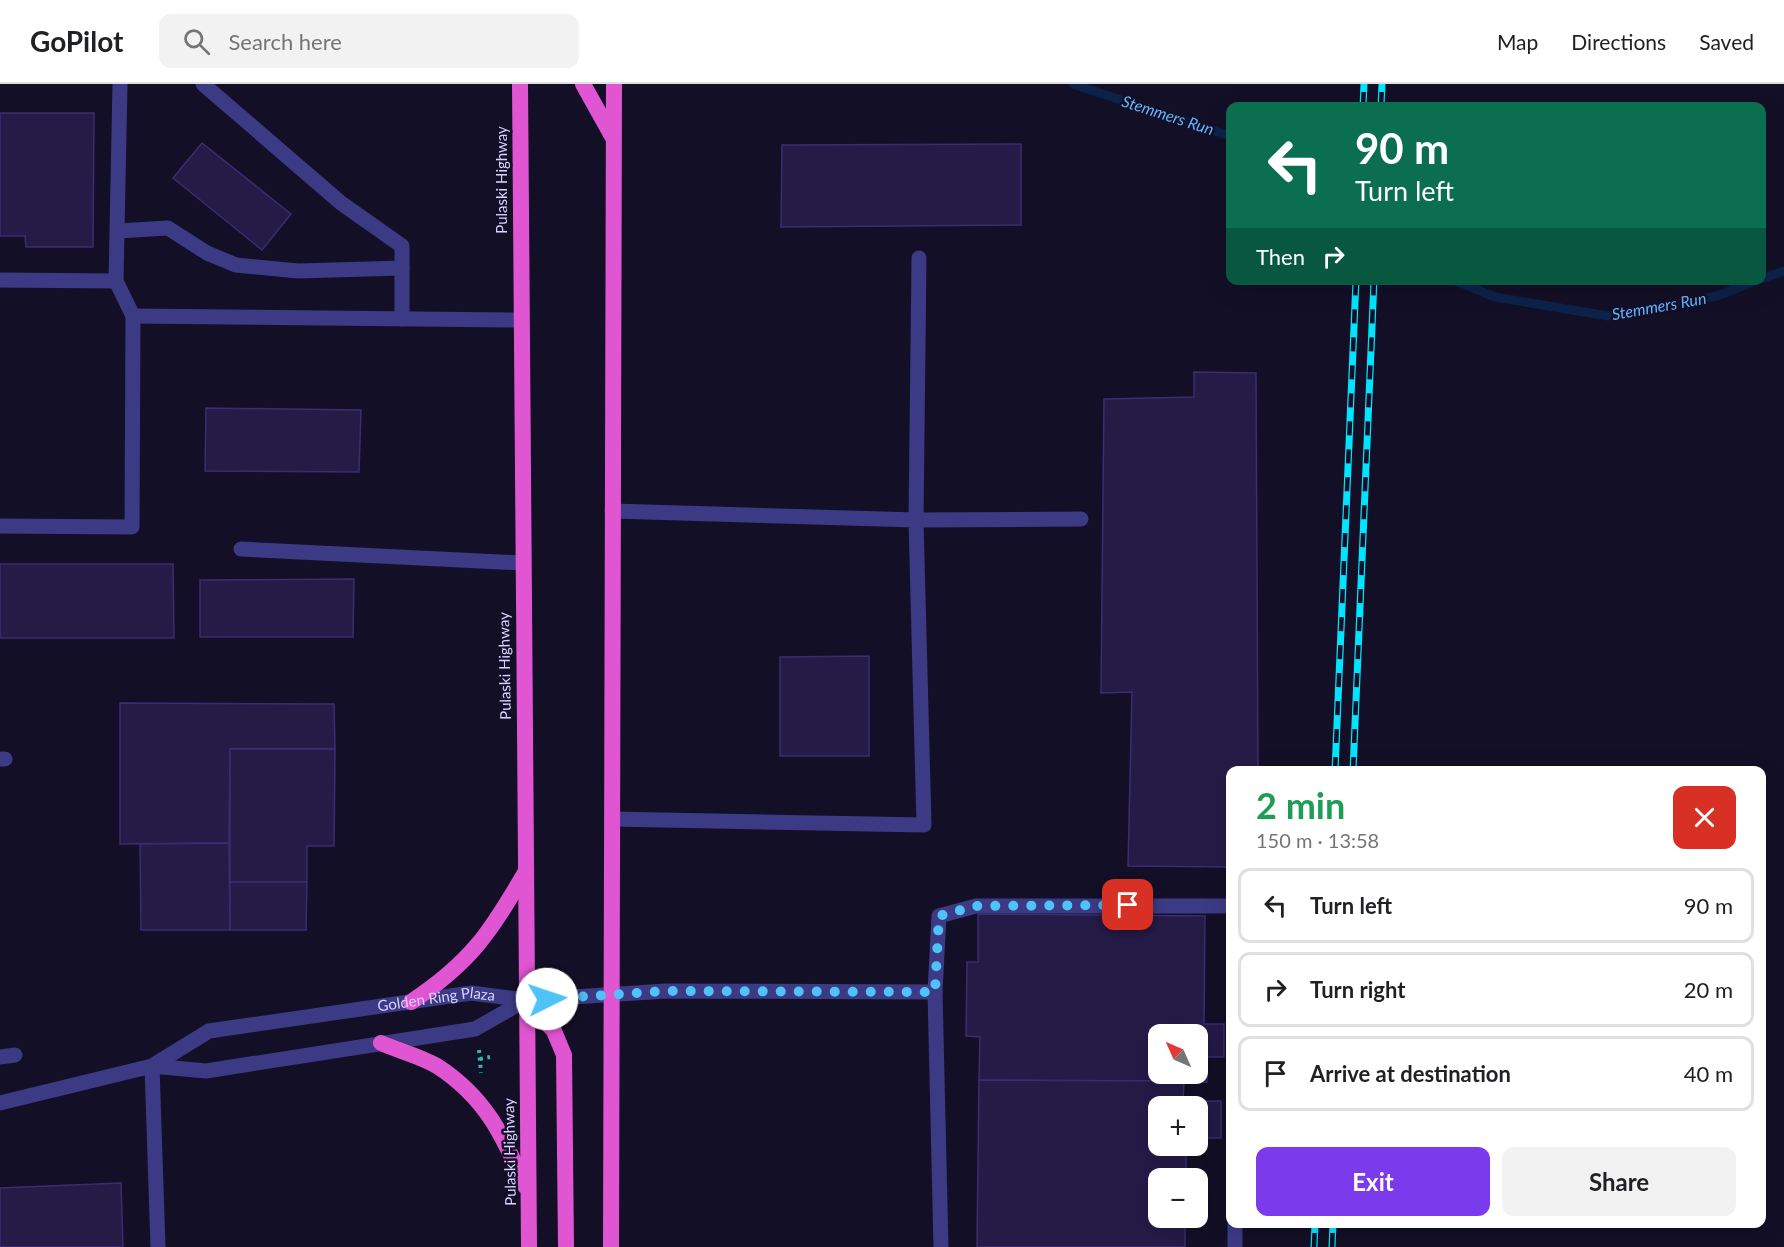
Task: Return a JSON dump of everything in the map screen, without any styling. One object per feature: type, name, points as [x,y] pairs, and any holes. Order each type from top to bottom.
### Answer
[{"type":"highway","name":"Pulaski Highway","points":[[520,84],[520,320],[529,1247]]},
{"type":"highway","points":[[583,84],[613,137]]},
{"type":"highway","points":[[611,1247],[614,84]]},
{"type":"highway","points":[[411,1002],[457,969],[474,952],[498,921],[526,871]]},
{"type":"highway","points":[[526,1000],[554,1031],[564,1055],[566,1247]]},
{"type":"highway","points":[[381,1043],[435,1065],[468,1089],[493,1118],[528,1194]]},
{"type":"street","points":[[0,526],[132,527],[133,316],[116,281],[120,84]]},
{"type":"street","points":[[203,84],[340,203],[402,246],[402,319]]},
{"type":"street","points":[[118,231],[168,228],[207,253],[236,264],[298,271],[402,268]]},
{"type":"street","points":[[612,819],[924,825],[916,520],[919,258]]},
{"type":"street","points":[[0,280],[116,281]]},
{"type":"street","points":[[133,316],[520,320]]},
{"type":"street","points":[[612,511],[916,520],[1082,519]]},
{"type":"street","points":[[240,549],[522,563]]},
{"type":"street","points":[[941,1247],[935,992],[939,916],[976,906],[1226,906]]},
{"type":"street","points":[[526,1000],[666,991],[935,992]]},
{"type":"street","name":"Golden Ring Plaza","points":[[0,1103],[152,1066],[209,1031],[471,993],[526,1000]]},
{"type":"street","name":"Golden Ring Plaza","points":[[152,1066],[206,1071],[475,1029],[526,1000]]},
{"type":"street","points":[[152,1066],[158,1247]]},
{"type":"street","points":[[1235,1228],[1235,1247]]},
{"type":"path","points":[[480,1059],[490,1057]]},
{"type":"building","points":[[0,113],[94,113],[93,247],[26,247],[25,236],[0,236]]},
{"type":"building","points":[[202,143],[291,214],[262,250],[173,178]]},
{"type":"building","points":[[1021,144],[1021,225],[781,227],[782,145]]},
{"type":"building","points":[[1194,372],[1256,373],[1258,766],[1226,766],[1226,867],[1128,866],[1132,692],[1101,693],[1104,399],[1194,397]]},
{"type":"building","points":[[206,408],[361,410],[359,472],[205,471]]},
{"type":"building","points":[[0,564],[173,564],[174,638],[0,638]]},
{"type":"building","points":[[354,579],[353,637],[200,637],[200,580]]},
{"type":"building","points":[[869,656],[869,756],[780,756],[780,657]]},
{"type":"building","points":[[120,703],[334,704],[335,749],[230,749],[229,843],[120,844]]},
{"type":"building","points":[[230,749],[335,749],[334,846],[307,846],[307,882],[230,882]]},
{"type":"building","points":[[229,843],[230,930],[141,930],[140,844]]},
{"type":"building","points":[[230,882],[307,882],[306,930],[230,930]]},
{"type":"building","points":[[978,914],[1205,916],[1204,1024],[1148,1024],[1148,1081],[979,1080],[980,1037],[966,1036],[967,962],[978,962]]},
{"type":"building","points":[[1208,1024],[1224,1024],[1224,1057],[1208,1057]]},
{"type":"building","points":[[979,1080],[1148,1081],[1148,1084],[1184,1084],[1183,1096],[1148,1096],[1148,1156],[1186,1156],[1186,1168],[1148,1168],[1148,1228],[1185,1228],[1185,1247],[977,1247]]},
{"type":"building","points":[[1208,1101],[1221,1101],[1221,1138],[1208,1138]]},
{"type":"building","points":[[121,1183],[123,1247],[0,1247],[0,1188]]},
{"type":"waterway","name":"Stemmers Run","points":[[1073,84],[1226,135]]},
{"type":"waterway","name":"Stemmers Run","points":[[1766,277],[1784,271]]},
{"type":"waterway","name":"Stemmers Run","points":[[1466,285],[1495,297],[1608,316],[1717,296],[1745,285]]},
{"type":"railway","points":[[1363,102],[1364,84]]},
{"type":"railway","points":[[1381,102],[1382,84]]},
{"type":"railway","points":[[1335,766],[1356,285]]},
{"type":"railway","points":[[1353,766],[1374,285]]},
{"type":"railway","points":[[1314,1247],[1315,1228]]},
{"type":"railway","points":[[1332,1247],[1333,1228]]},
{"type":"route","points":[[547,999],[666,991],[935,992],[939,916],[976,906],[1128,905]]}]
